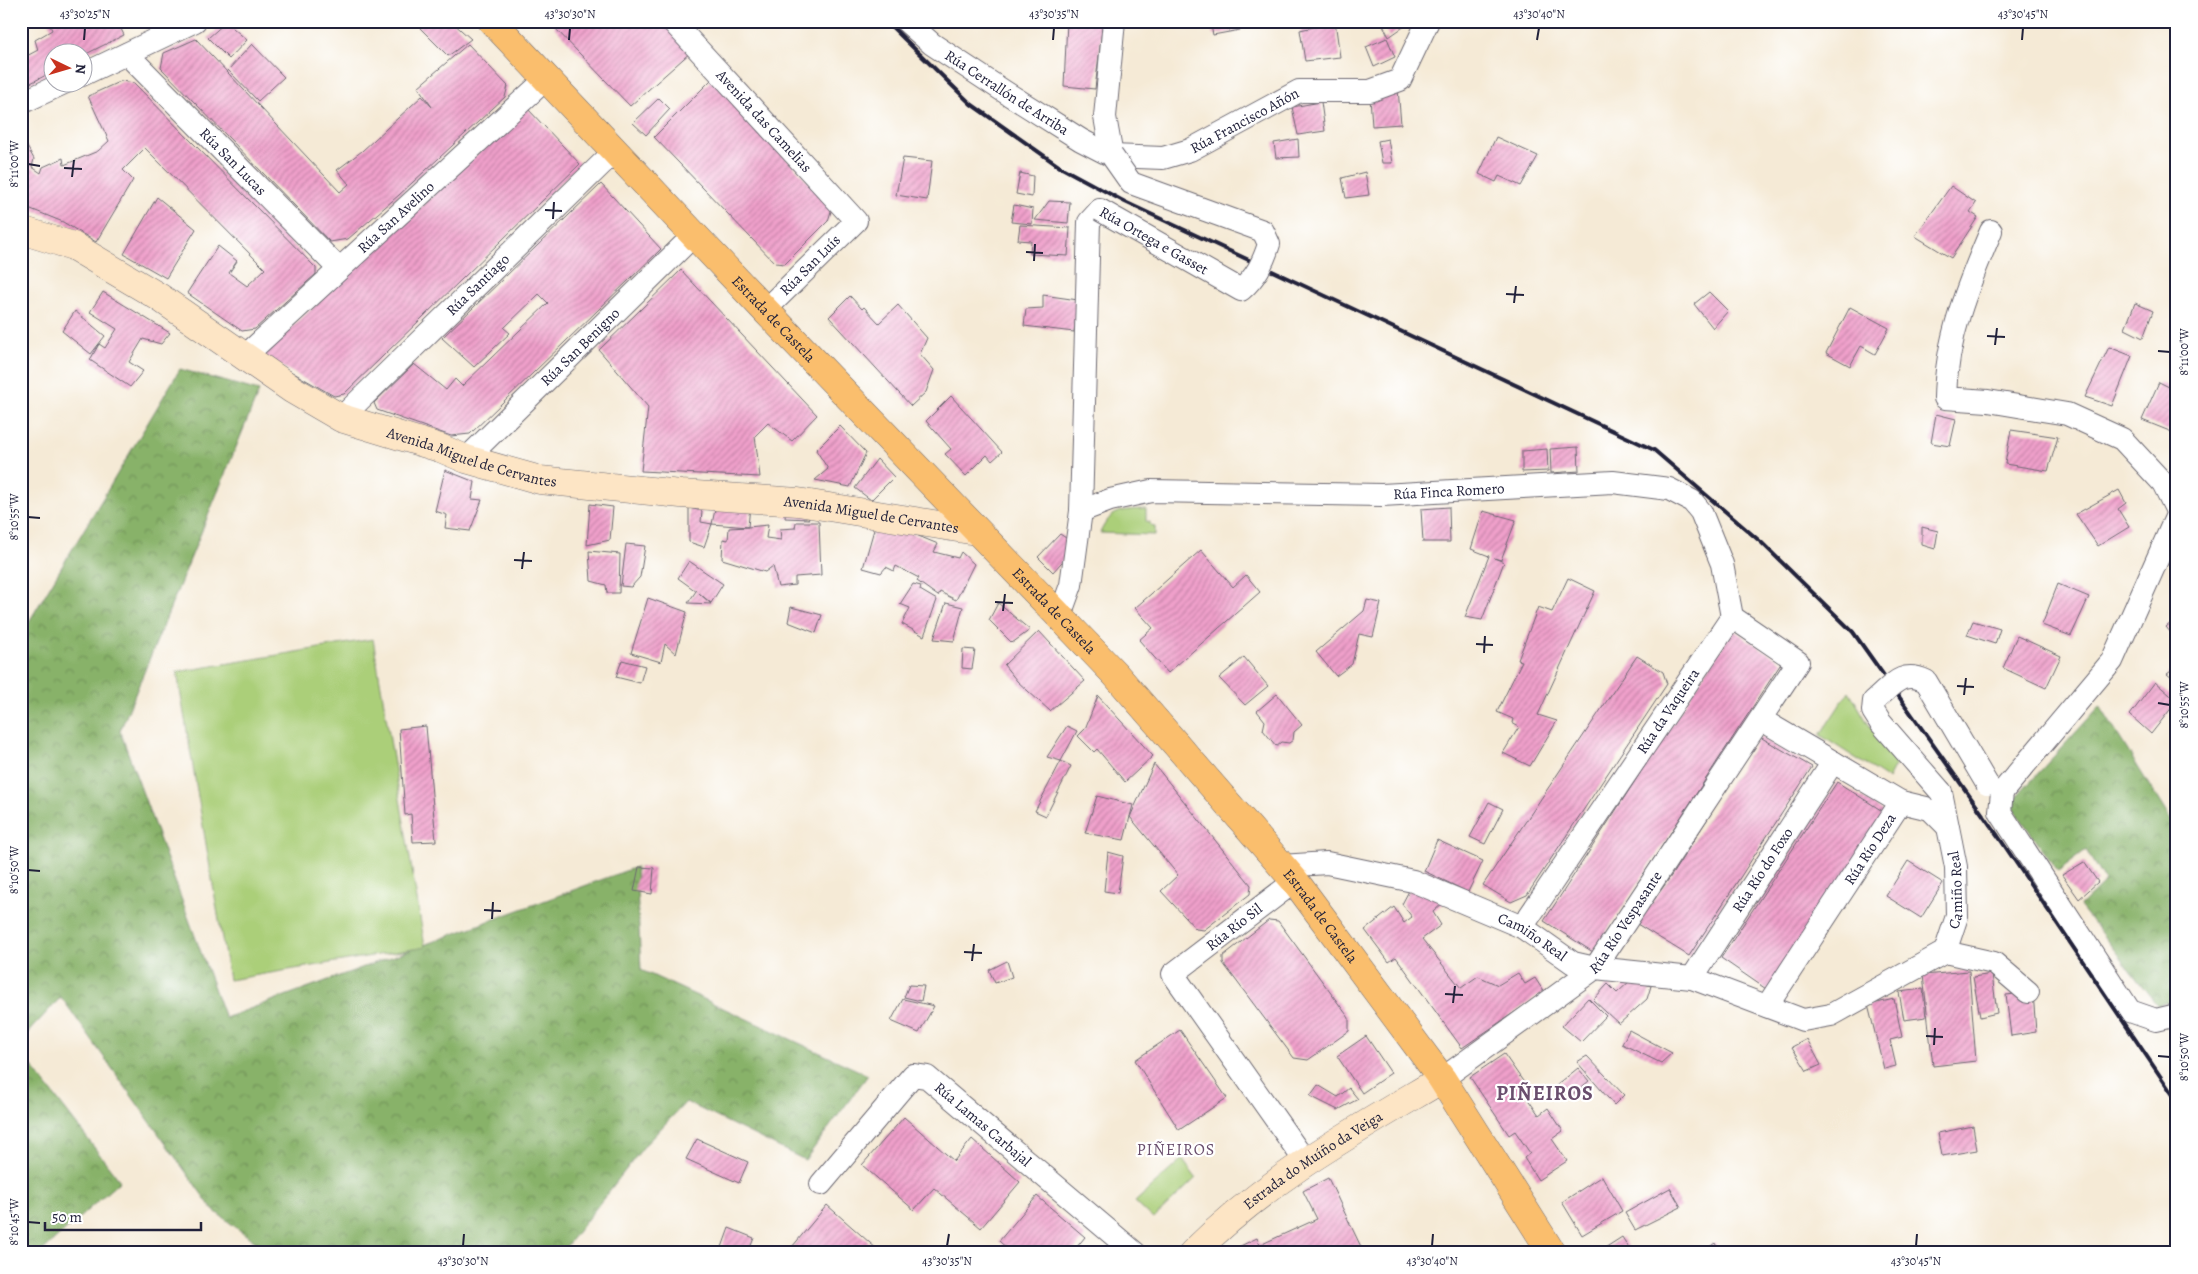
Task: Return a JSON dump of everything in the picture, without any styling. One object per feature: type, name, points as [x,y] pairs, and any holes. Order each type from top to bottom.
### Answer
[{"type":"main road","name":"Estrada de Castela","points":[[492,21],[1058,618],[1115,674],[1288,873],[1442,1079],[1552,1253]]},
{"type":"street","points":[[92,70],[195,21]]},
{"type":"street","name":"Avenida das Camelias","points":[[672,21],[856,220]]},
{"type":"street","name":"Rúa Cerrallón de Arriba","points":[[906,21],[932,44],[972,71],[1081,140],[1112,156]]},
{"type":"street","name":"Rúa Ortega e Gasset","points":[[1058,618],[1070,584],[1082,511],[1089,222],[1100,210],[1241,290],[1254,279],[1265,258],[1269,244],[1263,231],[1131,183],[1112,156],[1105,117],[1114,21]]},
{"type":"street","name":"Rúa Francisco Añón","points":[[1112,156],[1163,158],[1190,150],[1299,91],[1370,91],[1400,80],[1428,21]]},
{"type":"street","name":"Rúa San Lucas","points":[[128,54],[339,269]]},
{"type":"street","name":"Rúa San Avelino","points":[[245,356],[546,80]]},
{"type":"street","points":[[21,103],[45,92]]},
{"type":"street","name":"Rúa Santiago","points":[[341,418],[615,151]]},
{"type":"street","name":"Rúa San Luís","points":[[765,310],[856,220]]},
{"type":"street","name":"Avenida Miguel de Cervantes","points":[[21,230],[73,246],[159,297],[293,390],[341,418],[440,448],[466,458],[540,480],[681,494],[798,502],[976,531]]},
{"type":"street","points":[[1991,231],[1967,287],[1952,338],[1946,373],[1946,398],[1988,400],[2067,414],[2122,439],[2163,483],[2177,511]]},
{"type":"street","name":"Rúa San Benigno","points":[[466,458],[694,234]]},
{"type":"street","name":"Rúa Finca Romero","points":[[1082,511],[1110,500],[1151,491],[1382,494],[1614,482],[1669,489],[1692,501],[1702,512],[1722,564],[1732,617]]},
{"type":"street","points":[[2177,515],[2112,661],[1995,788],[2000,812],[2130,1011],[2156,1020],[2177,1015]]},
{"type":"street","points":[[1732,617],[1798,662],[1762,720]]},
{"type":"street","name":"Rúa da Vaqueira","points":[[1522,927],[1732,617]]},
{"type":"street","name":"Camiño Real","points":[[1288,873],[1327,863],[1413,881],[1522,927],[1574,963],[1595,968],[1692,978],[1802,1020],[1831,1015],[1945,952],[1957,916],[1956,867],[1941,792],[1880,722],[1873,711],[1874,701],[1903,676],[1916,676],[1926,681],[1995,788]]},
{"type":"street","name":"Rúa Río Deza","points":[[1762,720],[1901,802],[1767,1006]]},
{"type":"street","name":"Rúa Río Vespasante","points":[[1442,1079],[1595,968],[1762,720]]},
{"type":"street","name":"Rúa Río do Foxo","points":[[1692,978],[1833,762]]},
{"type":"street","points":[[1901,802],[1930,809],[1948,827]]},
{"type":"street","name":"Rúa Río Sil","points":[[1288,873],[1173,974],[1305,1161]]},
{"type":"street","points":[[1945,952],[1994,963],[2028,992]]},
{"type":"street","name":"Rúa Lamas Carbajal","points":[[821,1184],[913,1075],[927,1077],[1135,1253]]},
{"type":"street","name":"Estrada do Muíño da Veiga","points":[[1193,1253],[1227,1219],[1305,1161],[1442,1079]]},
{"type":"green space","points":[[180,369],[259,391],[120,731],[225,1018],[636,867],[641,970],[868,1075],[805,1160],[686,1102],[645,1145],[561,1253],[270,1253],[213,1210],[61,997],[21,1040],[21,635]]},
{"type":"green space","points":[[1146,509],[1146,521],[1150,522],[1150,525],[1155,526],[1155,535],[1100,533],[1108,519],[1118,512]]},
{"type":"green space","points":[[373,639],[425,947],[229,980],[177,672]]},
{"type":"green space","points":[[1849,691],[1869,725],[1899,758],[1888,779],[1820,735]]},
{"type":"green space","points":[[2100,706],[2177,830],[2177,1000],[2157,1005],[2080,906],[2105,882],[2086,850],[2058,871],[2010,804]]},
{"type":"green space","points":[[21,1052],[120,1181],[40,1253],[21,1253]]},
{"type":"green space","points":[[1182,1159],[1196,1178],[1153,1219],[1135,1202]]},
{"type":"building","points":[[48,21],[117,21],[124,35],[92,51],[92,42],[42,42],[42,77],[21,88],[21,59],[38,50],[35,40],[52,30]]},
{"type":"building","points":[[418,21],[451,21],[471,39],[448,56],[416,24]]},
{"type":"building","points":[[560,21],[661,21],[692,51],[630,106],[554,27]]},
{"type":"building","points":[[1067,21],[1103,21],[1095,89],[1064,86]]},
{"type":"building","points":[[1210,21],[1238,21],[1240,30],[1213,35]]},
{"type":"building","points":[[1322,21],[1335,21],[1340,57],[1305,61],[1300,30],[1323,25]]},
{"type":"building","points":[[1381,21],[1412,21],[1389,37]]},
{"type":"building","points":[[226,22],[247,40],[229,59],[208,38]]},
{"type":"building","points":[[1387,38],[1395,57],[1374,67],[1366,47]]},
{"type":"building","points":[[196,39],[340,192],[349,184],[337,170],[362,151],[422,96],[432,107],[418,87],[468,44],[508,86],[505,97],[399,195],[348,239],[330,242],[161,68],[164,53]]},
{"type":"building","points":[[252,44],[284,77],[258,101],[228,70]]},
{"type":"building","points":[[713,78],[832,208],[828,221],[785,264],[775,263],[654,137]]},
{"type":"building","points":[[121,81],[134,83],[316,268],[316,274],[255,329],[242,331],[187,293],[218,246],[237,261],[229,273],[247,286],[265,269],[145,148],[123,170],[133,180],[96,242],[63,222],[21,205],[21,136],[34,159],[32,167],[41,173],[43,167],[63,158],[64,165],[98,151],[109,141],[88,96]]},
{"type":"building","points":[[1398,89],[1401,124],[1372,126],[1370,97]]},
{"type":"building","points":[[659,98],[670,109],[646,135],[633,123]]},
{"type":"building","points":[[1321,102],[1325,131],[1298,135],[1292,107]]},
{"type":"building","points":[[527,108],[580,164],[344,394],[334,396],[262,355]]},
{"type":"building","points":[[1496,137],[1538,156],[1521,186],[1499,176],[1496,182],[1479,174]]},
{"type":"building","points":[[1298,139],[1299,157],[1276,158],[1274,143]]},
{"type":"building","points":[[1388,139],[1392,163],[1382,163],[1378,141]]},
{"type":"building","points":[[903,158],[932,161],[927,200],[896,195]]},
{"type":"building","points":[[1365,172],[1369,195],[1346,198],[1342,178]]},
{"type":"building","points":[[1020,173],[1033,176],[1032,197],[1016,194]]},
{"type":"building","points":[[601,184],[661,249],[470,434],[451,436],[377,410],[374,403],[414,364],[446,390],[455,379],[462,386],[548,303],[539,294],[504,328],[510,333],[474,367],[442,338]]},
{"type":"building","points":[[1951,186],[1976,203],[1970,212],[1978,217],[1951,258],[1915,236]]},
{"type":"building","points":[[157,197],[196,229],[166,278],[124,254]]},
{"type":"building","points":[[1049,201],[1070,202],[1068,223],[1035,220]]},
{"type":"building","points":[[1014,205],[1033,209],[1032,224],[1011,222]]},
{"type":"building","points":[[1020,225],[1070,228],[1068,256],[1030,254],[1031,241],[1018,240]]},
{"type":"building","points":[[681,270],[817,415],[792,441],[768,423],[755,436],[760,477],[641,471],[648,407],[599,350]]},
{"type":"building","points":[[103,292],[170,333],[161,344],[143,339],[129,362],[143,371],[130,387],[90,360],[99,344],[105,348],[117,329],[90,312]]},
{"type":"building","points":[[1709,292],[1728,311],[1713,328],[1694,304]]},
{"type":"building","points":[[1043,295],[1078,300],[1074,332],[1024,326],[1026,309],[1043,308]]},
{"type":"building","points":[[850,296],[879,323],[898,305],[927,338],[920,354],[934,370],[926,392],[911,406],[829,317]]},
{"type":"building","points":[[2135,303],[2153,311],[2143,338],[2125,329]]},
{"type":"building","points":[[1850,307],[1889,328],[1875,354],[1861,346],[1850,366],[1826,353]]},
{"type":"building","points":[[75,311],[105,336],[91,354],[62,331]]},
{"type":"building","points":[[2109,347],[2132,356],[2112,406],[2085,397]]},
{"type":"building","points":[[2159,382],[2177,391],[2177,422],[2172,432],[2142,420]]},
{"type":"building","points":[[951,396],[1002,452],[992,461],[987,455],[966,476],[945,454],[951,449],[926,421]]},
{"type":"building","points":[[1936,414],[1956,419],[1950,446],[1931,443]]},
{"type":"building","points":[[840,426],[866,453],[850,487],[815,480],[828,469],[816,450]]},
{"type":"building","points":[[2011,430],[2058,437],[2048,471],[2005,464]]},
{"type":"building","points":[[1578,447],[1579,471],[1551,473],[1550,449]]},
{"type":"building","points":[[1547,449],[1548,471],[1522,472],[1522,451]]},
{"type":"building","points":[[877,459],[894,477],[871,500],[855,488]]},
{"type":"building","points":[[445,470],[475,482],[472,499],[482,500],[470,531],[445,528],[447,515],[435,511]]},
{"type":"building","points":[[2119,490],[2126,503],[2118,509],[2129,527],[2098,546],[2076,514]]},
{"type":"building","points":[[590,504],[613,507],[610,540],[587,545]]},
{"type":"building","points":[[716,505],[750,506],[748,527],[712,524]]},
{"type":"building","points":[[1449,507],[1450,542],[1423,542],[1421,509]]},
{"type":"building","points":[[689,508],[702,511],[701,522],[712,524],[704,547],[689,542]]},
{"type":"building","points":[[786,509],[809,510],[809,519],[785,518]]},
{"type":"building","points":[[1483,511],[1516,520],[1501,560],[1494,558],[1504,562],[1482,620],[1465,617],[1489,556],[1471,549]]},
{"type":"building","points":[[877,519],[938,544],[934,552],[958,558],[961,552],[974,564],[956,600],[940,592],[938,596],[917,581],[919,578],[896,566],[894,571],[886,567],[881,573],[863,568]]},
{"type":"building","points":[[796,522],[819,522],[821,575],[795,577],[795,585],[778,587],[773,566],[765,572],[722,559],[723,539],[728,540],[729,528],[768,525],[766,538],[781,540],[780,529],[795,528]]},
{"type":"building","points":[[1922,527],[1938,531],[1935,549],[1922,545]]},
{"type":"building","points":[[1060,534],[1069,540],[1068,555],[1053,572],[1038,557]]},
{"type":"building","points":[[626,544],[645,546],[640,577],[631,587],[621,586]]},
{"type":"building","points":[[1201,550],[1233,587],[1246,575],[1260,592],[1168,673],[1139,640],[1153,628],[1135,608]]},
{"type":"building","points":[[589,551],[620,554],[619,593],[607,593],[606,585],[591,581]]},
{"type":"building","points":[[689,561],[723,584],[711,603],[699,593],[711,604],[688,603],[696,591],[678,578]]},
{"type":"building","points":[[1568,578],[1595,591],[1538,715],[1557,721],[1530,766],[1503,753],[1519,727],[1512,723],[1513,719],[1497,712],[1522,661],[1518,660],[1538,607],[1552,612]]},
{"type":"building","points":[[913,584],[921,586],[920,590],[937,600],[924,636],[902,624],[910,608],[900,604]]},
{"type":"building","points":[[2058,584],[2089,597],[2071,636],[2042,625]]},
{"type":"building","points":[[648,598],[687,612],[676,654],[665,644],[661,662],[631,653]]},
{"type":"building","points":[[1367,600],[1381,603],[1373,637],[1359,634],[1352,664],[1336,676],[1316,652],[1364,611]]},
{"type":"building","points":[[946,603],[963,607],[954,641],[934,639]]},
{"type":"building","points":[[998,603],[1030,630],[1012,643],[989,620]]},
{"type":"building","points":[[791,607],[822,615],[816,633],[788,622]]},
{"type":"building","points":[[2177,618],[2177,640],[2166,627]]},
{"type":"building","points":[[1973,621],[2000,629],[1995,644],[1967,635]]},
{"type":"building","points":[[1733,630],[1782,662],[1593,952],[1544,921]]},
{"type":"building","points":[[1039,631],[1085,681],[1050,711],[1017,681],[1004,665]]},
{"type":"building","points":[[2017,636],[2061,656],[2046,688],[2003,668]]},
{"type":"building","points":[[963,649],[975,650],[972,669],[962,668]]},
{"type":"building","points":[[1637,656],[1663,672],[1667,684],[1527,895],[1511,902],[1483,885]]},
{"type":"building","points":[[1244,657],[1268,686],[1245,705],[1219,678]]},
{"type":"building","points":[[622,660],[645,666],[640,683],[616,677]]},
{"type":"building","points":[[2177,667],[2177,682],[2167,674]]},
{"type":"building","points":[[2155,682],[2177,701],[2151,734],[2130,715]]},
{"type":"building","points":[[1277,694],[1302,725],[1294,732],[1293,740],[1289,743],[1281,742],[1276,746],[1263,730],[1265,721],[1257,711]]},
{"type":"building","points":[[1098,696],[1153,756],[1125,782],[1097,749],[1094,752],[1078,736],[1085,729]]},
{"type":"building","points":[[426,726],[436,841],[413,842],[411,814],[405,815],[399,729]]},
{"type":"building","points":[[1067,726],[1077,731],[1061,761],[1047,757]]},
{"type":"building","points":[[1760,737],[1812,767],[1689,956],[1637,924],[1671,876]]},
{"type":"building","points":[[1061,761],[1071,766],[1046,816],[1035,811]]},
{"type":"building","points":[[1154,764],[1251,885],[1250,894],[1204,930],[1196,929],[1161,891],[1178,875],[1130,817]]},
{"type":"building","points":[[1837,782],[1887,814],[1769,991],[1721,958]]},
{"type":"building","points":[[1097,796],[1133,805],[1124,840],[1085,833]]},
{"type":"building","points":[[1489,802],[1503,809],[1485,844],[1470,837]]},
{"type":"building","points":[[1437,840],[1483,861],[1468,892],[1424,871]]},
{"type":"building","points":[[1108,852],[1123,856],[1118,893],[1104,891]]},
{"type":"building","points":[[1908,861],[1943,883],[1921,918],[1886,896]]},
{"type":"building","points":[[2084,862],[2098,882],[2079,899],[2062,875]]},
{"type":"building","points":[[639,867],[654,868],[652,894],[634,891]]},
{"type":"building","points":[[1410,889],[1445,901],[1433,912],[1441,925],[1422,939],[1461,988],[1478,976],[1498,985],[1518,973],[1525,984],[1535,978],[1544,992],[1462,1048],[1396,957],[1389,962],[1365,930],[1394,907],[1404,923],[1412,917],[1402,904]]},
{"type":"building","points":[[1269,920],[1278,921],[1349,1018],[1349,1031],[1308,1060],[1294,1058],[1223,963],[1223,956]]},
{"type":"building","points":[[1007,961],[1012,977],[995,983],[989,970]]},
{"type":"building","points":[[1969,971],[1976,1061],[1933,1066],[1923,975]]},
{"type":"building","points":[[1992,974],[1997,1013],[1980,1017],[1973,977]]},
{"type":"building","points":[[1631,980],[1651,986],[1647,999],[1619,1024],[1593,1000],[1608,984],[1617,993]]},
{"type":"building","points":[[909,985],[924,986],[921,1001],[904,997]]},
{"type":"building","points":[[1923,989],[1926,1017],[1904,1020],[1899,992]]},
{"type":"building","points":[[2033,992],[2036,1032],[2011,1036],[2006,995]]},
{"type":"building","points":[[1588,998],[1606,1016],[1581,1042],[1562,1026]]},
{"type":"building","points":[[903,999],[934,1006],[919,1033],[891,1021]]},
{"type":"building","points":[[1894,999],[1902,1037],[1890,1040],[1896,1066],[1884,1069],[1868,1005]]},
{"type":"building","points":[[1180,1030],[1227,1098],[1179,1130],[1135,1060]]},
{"type":"building","points":[[1629,1030],[1672,1053],[1661,1063],[1622,1044]]},
{"type":"building","points":[[1366,1036],[1391,1073],[1362,1093],[1337,1056]]},
{"type":"building","points":[[1807,1039],[1821,1065],[1807,1071],[1792,1047]]},
{"type":"building","points":[[1504,1054],[1527,1087],[1522,1091],[1539,1115],[1548,1108],[1563,1131],[1552,1139],[1567,1161],[1538,1180],[1524,1158],[1530,1153],[1515,1131],[1509,1135],[1470,1077]]},
{"type":"building","points":[[1587,1056],[1624,1095],[1614,1105],[1577,1062]]},
{"type":"building","points":[[1578,1068],[1589,1081],[1567,1099],[1557,1085]]},
{"type":"building","points":[[1318,1085],[1338,1097],[1349,1088],[1358,1099],[1338,1110],[1310,1096]]},
{"type":"building","points":[[904,1117],[954,1161],[972,1139],[1020,1182],[981,1228],[934,1188],[914,1210],[862,1165]]},
{"type":"building","points":[[1973,1126],[1977,1150],[1942,1156],[1938,1133]]},
{"type":"building","points":[[697,1139],[748,1162],[739,1183],[686,1159]]},
{"type":"building","points":[[1602,1176],[1622,1211],[1582,1235],[1562,1202]]},
{"type":"building","points":[[1328,1178],[1364,1253],[1226,1253],[1257,1238],[1260,1245],[1317,1219],[1303,1191]]},
{"type":"building","points":[[1670,1188],[1681,1207],[1635,1230],[1625,1213]]},
{"type":"building","points":[[1037,1196],[1085,1237],[1072,1253],[1012,1253],[999,1241]]},
{"type":"building","points":[[827,1205],[878,1250],[876,1253],[787,1253]]},
{"type":"building","points":[[729,1228],[754,1238],[748,1253],[720,1253]]},
{"type":"building","points":[[1622,1237],[1632,1253],[1597,1253]]},
{"type":"building","points":[[1715,1243],[1720,1253],[1701,1253]]},
{"type":"railway","points":[[886,21],[971,104],[1060,167],[1125,202],[1654,450],[1762,543],[1853,632],[1998,836],[2177,1101]]},
{"type":"district","name":"PIÑEIROS","points":[[1545,1093]]},
{"type":"district","name":"PIÑEIROS","points":[[1176,1149]]}]
